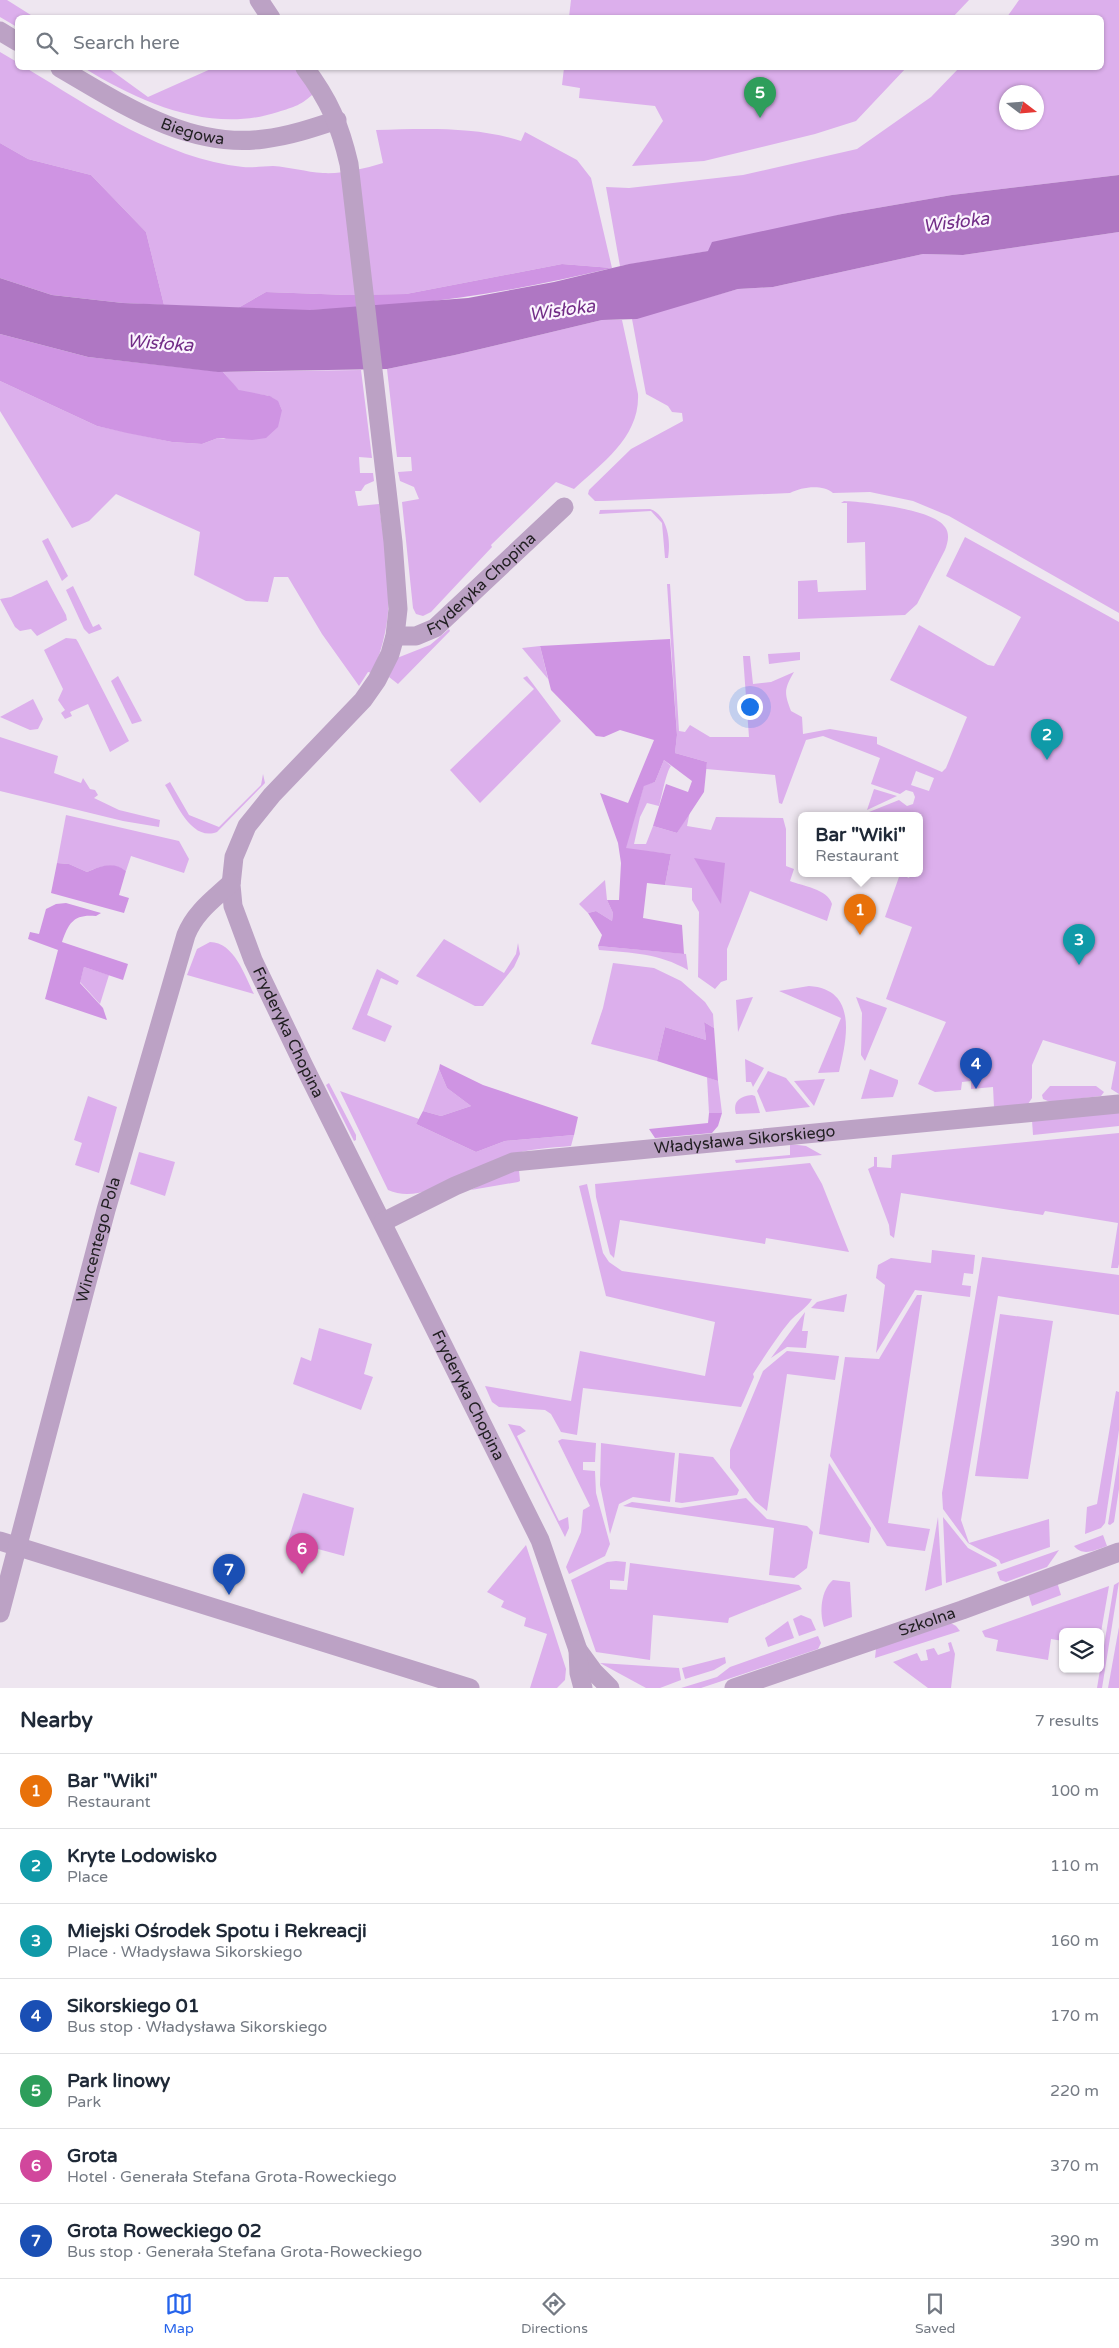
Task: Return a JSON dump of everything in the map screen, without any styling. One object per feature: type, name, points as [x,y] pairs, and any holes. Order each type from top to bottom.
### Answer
[{"type":"street","points":[[259,0],[269,15]]},
{"type":"street","points":[[0,31],[15,40]]},
{"type":"street","name":"Biegowa","points":[[63,70],[133,110],[176,129],[202,136],[236,140],[262,140],[304,131],[337,120]]},
{"type":"street","points":[[306,70],[323,92],[337,120],[350,169],[398,598],[395,636]]},
{"type":"street","name":"Fryderyka Chopina","points":[[564,507],[443,622],[422,635],[395,636],[390,654],[369,692],[252,819],[238,845],[231,884],[236,919],[253,960],[542,1546],[578,1650]]},
{"type":"street","name":"Wincentego Pola","points":[[0,1613],[9,1544],[186,935],[198,913],[231,884]]},
{"type":"street","name":"Władysława Sikorskiego","points":[[383,1222],[455,1186],[513,1162],[1119,1104]]},
{"type":"street","points":[[9,1544],[470,1688]]},
{"type":"street","name":"Szkolna","points":[[734,1688],[962,1610],[1119,1552]]},
{"type":"street","points":[[578,1650],[579,1673],[583,1688]]},
{"type":"street","points":[[578,1650],[594,1672],[610,1688]]},
{"type":"shaded area","points":[[0,0],[7,0],[31,15],[15,15],[15,26],[0,17]]},
{"type":"shaded area","points":[[571,0],[969,0],[955,15],[569,15]]},
{"type":"shaded area","points":[[1019,0],[1119,0],[1119,175],[952,195],[842,214],[709,251],[620,266],[606,187],[629,188],[743,175],[857,149],[931,97],[957,70],[1104,70],[1104,15],[1008,15]]},
{"type":"shaded area","points":[[0,52],[15,61],[15,70],[29,70],[103,114],[157,142],[185,154],[243,167],[273,166],[338,173],[376,165],[383,163],[376,130],[431,129],[467,131],[503,136],[521,141],[525,132],[577,160],[591,178],[612,268],[562,264],[406,294],[348,295],[266,292],[238,308],[164,305],[146,232],[91,175],[28,159],[0,143]]},
{"type":"shaded area","points":[[87,70],[111,70],[148,97],[209,70],[298,70],[314,93],[302,103],[278,112],[253,118],[227,119],[202,117],[177,111],[129,93]]},
{"type":"shaded area","points":[[564,70],[904,70],[856,121],[815,134],[704,161],[632,166],[663,121],[655,106],[579,98],[580,88],[562,85]]},
{"type":"shaded area","points":[[0,143],[28,159],[91,175],[146,232],[164,305],[123,303],[52,295],[0,278]]},
{"type":"shaded area","points":[[1119,232],[1119,613],[949,516],[913,501],[870,492],[833,493],[818,487],[800,489],[790,493],[603,501],[595,501],[588,494],[589,490],[631,449],[683,421],[682,413],[672,412],[668,406],[646,394],[632,319],[738,289],[773,287],[923,254],[963,255]]},
{"type":"shaded area","points":[[562,264],[612,268],[500,291],[425,302],[349,309],[284,310],[238,308],[266,292],[348,295],[406,294]]},
{"type":"shaded area","points":[[602,320],[622,320],[638,394],[637,409],[633,423],[626,436],[607,459],[574,489],[556,482],[491,545],[492,547],[431,612],[423,616],[416,614],[413,608],[402,502],[419,499],[414,487],[400,481],[398,472],[412,471],[411,457],[397,457],[387,369]]},
{"type":"shaded area","points":[[0,334],[88,357],[223,372],[239,390],[270,396],[278,401],[282,410],[278,427],[266,438],[252,440],[218,438],[202,444],[172,442],[97,426],[0,381]]},
{"type":"shaded area","points":[[361,370],[372,458],[359,457],[360,473],[373,473],[374,481],[365,485],[361,491],[355,491],[358,506],[379,504],[389,589],[386,630],[380,651],[372,673],[368,672],[359,686],[322,634],[288,577],[274,577],[268,602],[246,601],[194,575],[200,532],[116,494],[89,521],[72,528],[0,411],[0,381],[97,426],[172,442],[202,444],[218,438],[224,439],[282,410],[278,402],[273,398],[244,393],[239,390],[223,372]]},
{"type":"shaded area","points":[[844,501],[913,511],[938,521],[947,530],[948,538],[945,550],[917,604],[905,615],[798,619],[798,581],[817,580],[818,592],[866,590],[865,542],[847,543],[847,503],[841,503]]},
{"type":"shaded area","points":[[650,509],[661,517],[667,530],[668,558],[665,558],[662,523],[651,511],[599,514],[600,510]]},
{"type":"shaded area","points":[[965,537],[1119,622],[1119,1094],[1111,1089],[1116,1062],[1043,1040],[1032,1065],[1032,1098],[1028,1104],[994,1107],[993,1087],[971,1089],[971,1081],[962,1082],[961,1090],[935,1092],[918,1084],[946,1022],[886,999],[912,927],[885,917],[899,877],[923,877],[923,812],[869,812],[899,800],[907,806],[913,804],[915,797],[913,792],[906,790],[900,794],[871,784],[880,758],[823,736],[806,740],[782,804],[779,803],[775,775],[706,769],[707,762],[675,753],[677,735],[667,584],[670,584],[679,731],[685,732],[690,725],[710,737],[749,737],[743,656],[750,656],[753,684],[771,682],[794,672],[788,683],[786,695],[791,711],[802,717],[803,734],[830,729],[877,737],[877,744],[942,772],[946,768],[967,717],[890,680],[919,625],[988,665],[994,666],[1021,617],[946,576]],"holes":[[[916,771],[934,778],[929,791],[911,785]]]},
{"type":"shaded area","points":[[48,538],[68,576],[62,581],[42,541]]},
{"type":"shaded area","points":[[47,580],[67,620],[37,636],[31,629],[20,631],[15,627],[0,599],[11,597]]},
{"type":"shaded area","points":[[73,586],[93,627],[99,624],[102,629],[89,634],[84,629],[66,590]]},
{"type":"shaded area","points":[[449,629],[450,631],[398,684],[389,677],[397,658],[430,645]]},
{"type":"shaded area","points":[[66,638],[76,639],[78,642],[129,741],[110,752],[88,704],[70,712],[72,716],[65,719],[61,713],[65,710],[58,700],[63,689],[44,650]]},
{"type":"shaded area","points":[[670,639],[677,735],[675,753],[707,762],[704,792],[677,833],[653,826],[666,784],[688,792],[692,781],[664,760],[655,782],[644,786],[626,848],[671,854],[665,885],[647,883],[643,918],[682,925],[684,954],[598,946],[602,935],[588,913],[596,911],[612,921],[613,913],[607,900],[619,900],[621,863],[618,843],[600,793],[628,803],[654,740],[620,730],[604,737],[596,736],[551,690],[540,646]]},
{"type":"shaded area","points":[[540,646],[548,679],[522,648]]},
{"type":"shaded area","points":[[800,652],[800,660],[769,664],[768,654]]},
{"type":"shaded area","points":[[118,676],[142,721],[132,724],[111,681]]},
{"type":"shaded area","points":[[527,676],[561,721],[480,803],[450,770],[534,689],[523,678]]},
{"type":"shaded area","points":[[33,699],[43,719],[38,729],[30,730],[0,717]]},
{"type":"shaded area","points":[[0,737],[58,756],[54,773],[81,783],[83,778],[90,789],[95,790],[98,795],[94,798],[119,810],[160,820],[159,827],[123,821],[0,791]]},
{"type":"shaded area","points":[[664,760],[671,766],[659,806],[647,803],[640,817],[634,844],[646,844],[653,826],[677,833],[690,811],[687,826],[711,830],[716,817],[783,818],[786,829],[786,866],[794,869],[790,881],[820,891],[830,899],[832,904],[827,921],[750,891],[727,949],[727,980],[721,982],[715,989],[698,977],[699,912],[692,900],[692,888],[665,885],[671,854],[625,849],[644,785],[655,782]]},
{"type":"shaded area","points":[[263,774],[265,783],[217,832],[208,834],[199,831],[185,819],[165,785],[170,782],[189,815],[219,827],[261,785]]},
{"type":"shaded area","points":[[874,789],[897,796],[867,810]]},
{"type":"shaded area","points":[[66,815],[179,841],[189,859],[184,873],[131,856],[126,871],[121,868],[107,866],[87,872],[69,864],[57,863]]},
{"type":"shaded area","points":[[694,858],[725,863],[721,904]]},
{"type":"shaded area","points":[[57,863],[69,864],[87,872],[102,866],[112,865],[126,871],[119,895],[129,898],[124,913],[51,893]]},
{"type":"shaded area","points":[[605,880],[607,900],[613,913],[612,921],[596,911],[588,913],[579,904]]},
{"type":"shaded area","points":[[66,903],[101,913],[96,916],[77,918],[70,924],[62,942],[128,964],[123,980],[84,967],[80,983],[103,1008],[107,1020],[45,999],[58,950],[28,939],[30,932],[39,934],[46,909],[56,904]]},
{"type":"shaded area","points":[[444,939],[504,973],[516,954],[518,943],[520,954],[514,967],[483,1006],[475,1006],[416,976]]},
{"type":"shaded area","points":[[210,942],[218,943],[226,948],[238,961],[254,994],[187,975],[197,949]]},
{"type":"shaded area","points":[[598,946],[686,954],[688,970],[656,957],[599,950]]},
{"type":"shaded area","points":[[613,963],[654,968],[681,981],[705,1002],[713,1014],[714,1028],[704,1022],[706,1040],[665,1027],[657,1061],[591,1044],[603,1008]]},
{"type":"shaded area","points":[[84,967],[109,975],[100,1004],[80,982]]},
{"type":"shaded area","points":[[377,969],[399,981],[397,985],[381,978],[367,1015],[392,1026],[385,1042],[352,1029]]},
{"type":"shaded area","points":[[809,986],[825,989],[835,996],[842,1006],[846,1031],[839,1072],[818,1073],[841,1018],[779,991]]},
{"type":"shaded area","points":[[753,997],[738,1032],[736,1000]]},
{"type":"shaded area","points":[[856,997],[887,1008],[865,1061],[861,1055],[862,1013]]},
{"type":"shaded area","points":[[704,1022],[714,1028],[718,1081],[657,1061],[665,1027],[706,1040]]},
{"type":"shaded area","points":[[745,1059],[764,1068],[753,1087],[751,1082],[746,1082]]},
{"type":"shaded area","points":[[440,1064],[483,1085],[578,1117],[574,1135],[505,1141],[476,1152],[416,1124],[423,1111],[441,1116],[471,1106],[447,1088],[439,1069]]},
{"type":"shaded area","points":[[439,1069],[447,1088],[471,1106],[441,1116],[423,1111]]},
{"type":"shaded area","points":[[870,1069],[898,1080],[893,1097],[861,1099]]},
{"type":"shaded area","points":[[768,1071],[786,1078],[810,1107],[766,1112],[757,1091]]},
{"type":"shaded area","points":[[707,1077],[718,1081],[722,1113],[709,1113]]},
{"type":"shaded area","points":[[825,1079],[814,1106],[794,1081]]},
{"type":"shaded area","points":[[329,1083],[356,1135],[356,1140],[354,1141],[326,1085]]},
{"type":"shaded area","points":[[1050,1086],[1096,1086],[1104,1092],[1101,1096],[1050,1102],[1043,1099],[1042,1095]]},
{"type":"shaded area","points":[[340,1091],[419,1119],[416,1124],[476,1152],[505,1141],[574,1135],[571,1146],[538,1149],[514,1154],[492,1161],[432,1189],[402,1194],[388,1190]]},
{"type":"shaded area","points":[[752,1095],[755,1096],[760,1113],[736,1114],[735,1106],[738,1100]]},
{"type":"shaded area","points":[[88,1096],[117,1107],[99,1173],[75,1165],[82,1143],[74,1140]]},
{"type":"shaded area","points":[[1119,1112],[1119,1126],[1033,1135],[1032,1120]]},
{"type":"shaded area","points":[[709,1113],[722,1113],[718,1126],[712,1133],[655,1138],[649,1129],[708,1123]]},
{"type":"shaded area","points":[[1119,1133],[1118,1268],[1111,1268],[1118,1223],[1045,1211],[1043,1215],[901,1193],[894,1238],[890,1235],[889,1225],[868,1169],[874,1166],[874,1157],[877,1157],[877,1167],[891,1168],[892,1155]]},
{"type":"shaded area","points":[[790,1144],[806,1146],[822,1155],[736,1163],[735,1160],[790,1155]]},
{"type":"shaded area","points":[[139,1152],[175,1162],[165,1196],[130,1184]]},
{"type":"shaded area","points":[[810,1163],[822,1184],[849,1252],[766,1238],[765,1244],[620,1220],[614,1258],[610,1254],[596,1197],[595,1184]]},
{"type":"shaded area","points":[[519,1170],[520,1181],[518,1182],[471,1190],[499,1175]]},
{"type":"shaded area","points":[[587,1184],[603,1253],[609,1262],[622,1271],[812,1299],[785,1327],[753,1374],[754,1377],[741,1407],[583,1388],[577,1435],[561,1432],[551,1414],[545,1410],[499,1407],[492,1402],[485,1386],[571,1401],[580,1351],[705,1376],[715,1322],[606,1296],[579,1186]]},
{"type":"shaded area","points":[[932,1250],[975,1255],[973,1274],[964,1273],[962,1285],[971,1286],[970,1297],[915,1290],[876,1353],[885,1285],[876,1278],[878,1265],[891,1258],[931,1263]]},
{"type":"shaded area","points":[[982,1257],[1119,1275],[1119,1315],[998,1296],[961,1520],[969,1543],[1049,1519],[1050,1547],[1001,1564],[999,1560],[968,1543],[943,1509],[942,1493]]},
{"type":"shaded area","points":[[847,1294],[844,1312],[811,1308],[817,1302]]},
{"type":"shaded area","points":[[917,1295],[922,1295],[888,1523],[930,1529],[925,1551],[887,1546],[830,1456],[845,1357],[879,1359]]},
{"type":"shaded area","points":[[805,1312],[802,1331],[808,1331],[806,1348],[787,1347],[771,1358]]},
{"type":"shaded area","points":[[1000,1314],[1053,1321],[1028,1479],[975,1476]]},
{"type":"shaded area","points":[[319,1328],[372,1344],[364,1374],[373,1377],[361,1410],[293,1384],[301,1357],[311,1361]]},
{"type":"shaded area","points":[[787,1351],[839,1356],[835,1380],[787,1374],[767,1511],[755,1501],[730,1468],[730,1450],[763,1371]]},
{"type":"shaded area","points":[[1116,1391],[1119,1392],[1119,1430],[1105,1523],[1101,1528],[1085,1534],[1087,1507],[1097,1504]]},
{"type":"shaded area","points":[[508,1424],[520,1426],[526,1431],[517,1436],[559,1521],[568,1517],[569,1528],[565,1537]]},
{"type":"shaded area","points":[[562,1439],[596,1443],[595,1462],[583,1462],[583,1470],[595,1471],[596,1493],[610,1544],[605,1556],[569,1574],[566,1567],[581,1532],[583,1510],[590,1506],[558,1441]]},
{"type":"shaded area","points":[[601,1443],[675,1453],[670,1502],[633,1497],[619,1504],[610,1534],[600,1485]]},
{"type":"shaded area","points":[[679,1453],[713,1457],[739,1490],[737,1495],[682,1503],[675,1502]]},
{"type":"shaded area","points":[[1119,1454],[1119,1489],[1114,1522],[1110,1525],[1108,1524]]},
{"type":"shaded area","points":[[829,1463],[871,1528],[869,1543],[819,1534]]},
{"type":"shaded area","points":[[303,1493],[354,1508],[344,1556],[288,1541]]},
{"type":"shaded area","points":[[746,1498],[767,1519],[807,1526],[813,1532],[807,1568],[794,1578],[769,1575],[774,1528],[623,1506],[632,1502],[680,1508]]},
{"type":"shaded area","points":[[938,1517],[942,1585],[925,1591]]},
{"type":"shaded area","points":[[943,1517],[968,1548],[996,1563],[997,1566],[946,1583]]},
{"type":"shaded area","points":[[1103,1535],[1107,1546],[1094,1551],[1081,1551],[1074,1546]]},
{"type":"shaded area","points":[[526,1545],[566,1669],[565,1680],[557,1688],[530,1688],[547,1634],[524,1626],[526,1618],[501,1607],[504,1601],[487,1592]]},
{"type":"shaded area","points":[[1059,1550],[1047,1567],[1006,1582],[1000,1580],[997,1572]]},
{"type":"shaded area","points":[[607,1562],[626,1562],[624,1581],[610,1580],[610,1589],[627,1590],[630,1563],[799,1585],[802,1589],[729,1618],[728,1623],[653,1615],[650,1660],[596,1652],[571,1580]]},
{"type":"shaded area","points":[[833,1580],[850,1582],[852,1617],[824,1627],[822,1621],[822,1602],[826,1589]]},
{"type":"shaded area","points":[[1057,1582],[1061,1595],[1032,1606],[1028,1593]]},
{"type":"shaded area","points":[[1119,1582],[1102,1688],[1097,1688],[1099,1673],[1104,1673],[1104,1646],[1114,1585]]},
{"type":"shaded area","points":[[1109,1586],[1102,1628],[1059,1628],[1059,1640],[1051,1639],[1048,1660],[996,1651],[998,1640],[985,1637],[982,1631]]},
{"type":"shaded area","points":[[801,1615],[811,1619],[816,1630],[799,1636],[793,1619]]},
{"type":"shaded area","points":[[788,1621],[794,1638],[768,1647],[765,1638]]},
{"type":"shaded area","points":[[949,1622],[960,1631],[875,1658],[876,1649]]},
{"type":"shaded area","points":[[1119,1627],[1119,1688],[1108,1688]]},
{"type":"shaded area","points":[[818,1636],[821,1643],[818,1649],[701,1688],[681,1688],[717,1677],[730,1667]]},
{"type":"shaded area","points":[[951,1642],[955,1654],[951,1688],[928,1688],[893,1662],[917,1653],[921,1661],[928,1660],[926,1650],[934,1648],[938,1655],[950,1651],[948,1643]]},
{"type":"shaded area","points":[[725,1657],[726,1663],[714,1670],[685,1679],[682,1668]]},
{"type":"shaded area","points":[[600,1663],[679,1668],[681,1680],[660,1688],[646,1688]]},
{"type":"water","name":"Wisłoka","points":[[1119,175],[1119,232],[963,255],[923,254],[773,287],[738,289],[637,319],[602,320],[387,369],[218,372],[88,357],[0,334],[0,278],[52,295],[123,303],[310,310],[468,298],[554,282],[629,264],[708,251],[712,242],[842,214],[952,195]]},
{"type":"place","name":"Park linowy","points":[[760,118]]},
{"type":"place","name":"Kryte Lodowisko","points":[[1047,760]]},
{"type":"place","name":"Bar \"Wiki\"","points":[[860,935]]},
{"type":"place","name":"Miejski Ośrodek Spotu i Rekreacji","points":[[1079,965]]},
{"type":"place","name":"Sikorskiego 01","points":[[976,1089]]},
{"type":"place","name":"Grota","points":[[302,1574]]},
{"type":"place","name":"Grota Roweckiego 02","points":[[229,1595]]}]
